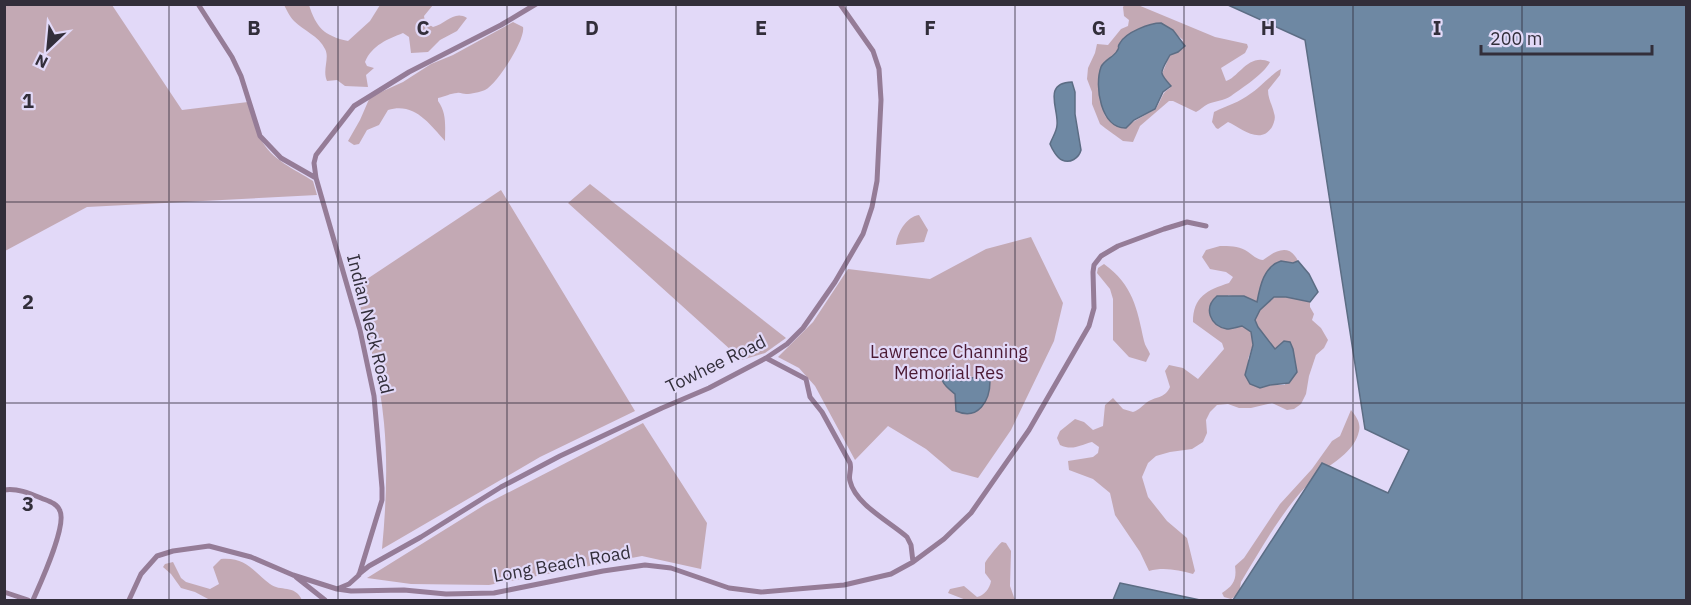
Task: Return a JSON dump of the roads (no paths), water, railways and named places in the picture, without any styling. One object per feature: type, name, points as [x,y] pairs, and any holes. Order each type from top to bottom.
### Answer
[{"type":"street","points":[[198,4],[232,57],[241,76],[260,136],[281,158],[316,178]]},
{"type":"street","name":"Indian Neck Road","points":[[358,575],[382,500],[374,396],[360,330],[316,178],[314,163],[316,155],[354,106],[398,78],[497,27],[536,4]]},
{"type":"street","name":"Towhee Road","points":[[358,575],[369,566],[421,537],[501,487],[645,415],[709,388],[766,358],[793,339],[814,314],[859,241],[874,198],[881,111],[879,69],[873,51],[840,4]]},
{"type":"street","name":"Long Beach Road","points":[[337,589],[404,590],[456,594],[500,593],[603,571],[645,565],[671,568],[735,589],[760,592],[862,582],[891,574],[913,562],[950,534],[971,513],[1029,430],[1089,326],[1094,308],[1093,272],[1097,261],[1114,248],[1164,228],[1187,222],[1206,226]]},
{"type":"street","points":[[766,358],[806,379],[810,397],[822,412],[850,463],[852,470],[849,480],[853,488],[866,505],[907,537],[911,545],[913,562]]},
{"type":"street","points":[[4,490],[19,490],[47,500],[57,506],[62,516],[52,555],[33,600]]},
{"type":"street","points":[[129,600],[141,574],[153,560],[162,554],[188,548],[209,546],[233,551],[337,589],[349,584],[358,575]]},
{"type":"street","points":[[292,574],[325,600]]},
{"type":"street","points":[[4,592],[28,600]]},
{"type":"water","points":[[1228,5],[1686,5],[1686,600],[1233,600],[1322,463],[1388,493],[1409,450],[1365,429],[1305,40]]},
{"type":"water","points":[[1161,23],[1173,30],[1185,46],[1170,55],[1162,69],[1162,75],[1171,86],[1163,92],[1155,109],[1134,120],[1126,128],[1117,126],[1105,114],[1099,95],[1101,67],[1116,53],[1118,46],[1127,35],[1145,26]]},
{"type":"water","points":[[1072,82],[1081,150],[1074,160],[1065,161],[1060,159],[1050,144],[1057,125],[1054,98],[1057,87],[1063,83]]},
{"type":"water","points":[[1281,261],[1293,263],[1298,261],[1309,274],[1318,292],[1310,302],[1274,297],[1260,310],[1255,320],[1258,327],[1275,349],[1284,341],[1290,342],[1297,372],[1289,383],[1260,388],[1250,384],[1245,375],[1253,345],[1251,332],[1242,326],[1227,329],[1216,324],[1210,316],[1210,306],[1217,296],[1244,296],[1257,302],[1261,283],[1267,272],[1270,267]]},
{"type":"water","points":[[948,367],[960,381],[979,377],[990,381],[988,396],[976,411],[964,413],[956,411],[955,394],[942,379]]},
{"type":"water","points":[[1120,583],[1200,600],[1113,600]]},
{"type":"park label","name":"Lawrence Channing Memorial Res","points":[[949,362]]}]
